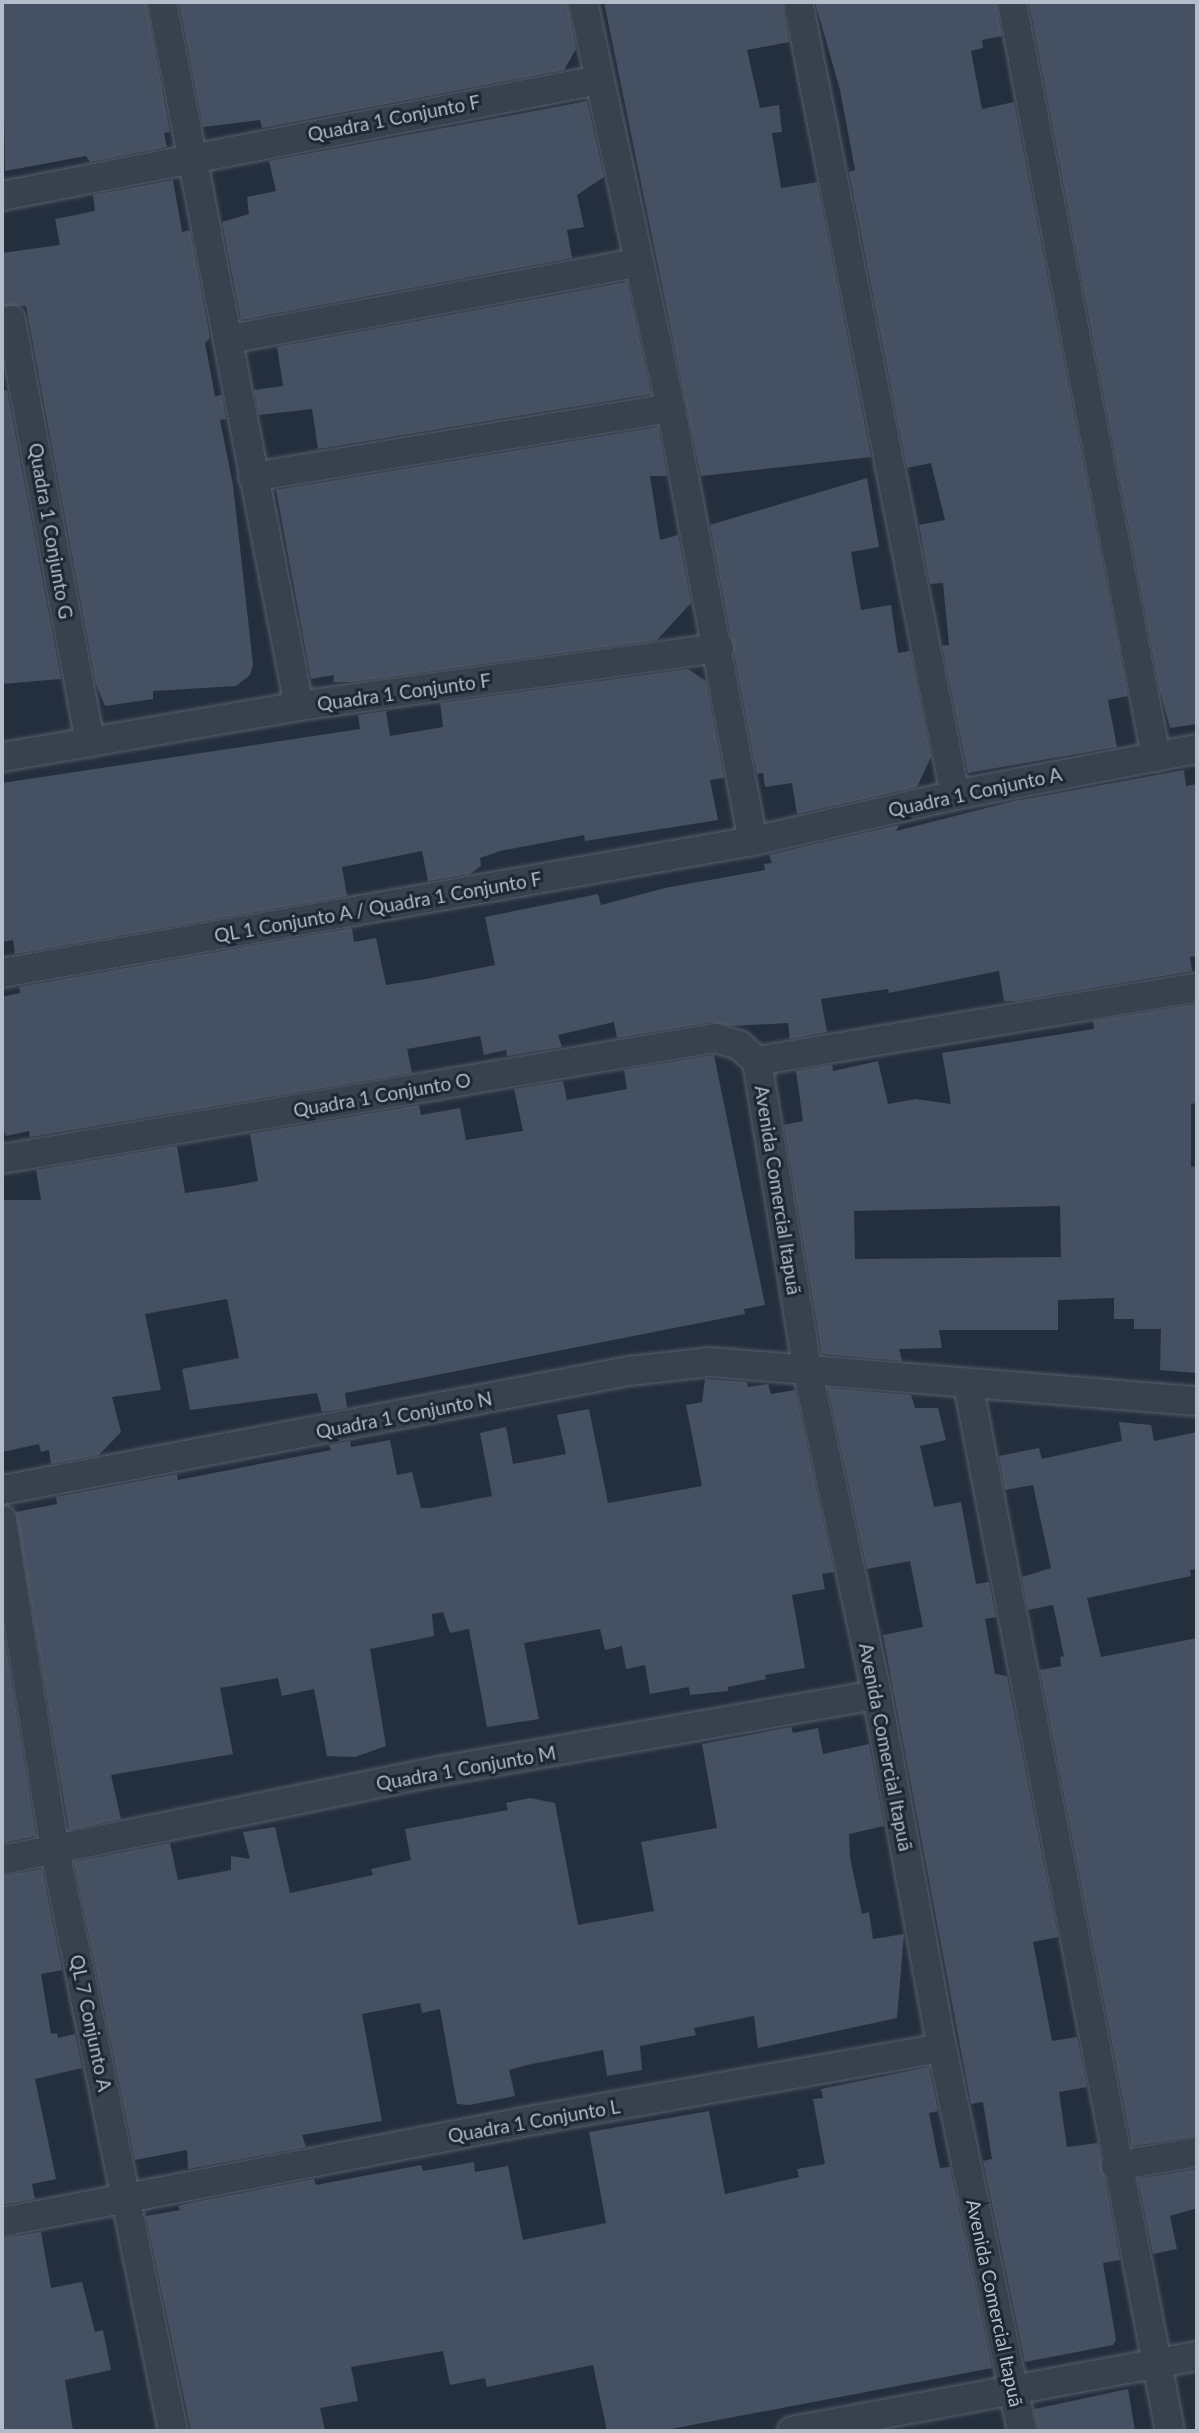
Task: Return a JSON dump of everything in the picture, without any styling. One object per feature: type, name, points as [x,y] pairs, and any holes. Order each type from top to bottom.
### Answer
[{"type":"street","points":[[162,2],[230,339],[253,477],[299,706]]},
{"type":"street","points":[[583,2],[637,262],[671,408],[719,648],[753,841]]},
{"type":"street","points":[[798,2],[955,795]]},
{"type":"street","points":[[1012,2],[1156,757]]},
{"type":"street","name":"Quadra 1 Conjunto F","points":[[191,156],[598,80]]},
{"type":"street","points":[[2,196],[191,156]]},
{"type":"street","points":[[230,339],[637,262]]},
{"type":"street","name":"Quadra 1 Conjunto G","points":[[11,320],[90,743]]},
{"type":"street","points":[[253,477],[671,408]]},
{"type":"street","name":"Quadra 1 Conjunto F","points":[[2,757],[299,706],[719,648]]},
{"type":"street","name":"Quadra 1 Conjunto A","points":[[753,841],[955,795],[1197,748]]},
{"type":"street","name":"QL 1 Conjunto A / Quadra 1 Conjunto F","points":[[2,973],[753,841]]},
{"type":"street","points":[[757,1061],[1197,988]]},
{"type":"street","name":"Quadra 1 Conjunto O","points":[[2,1160],[715,1038],[739,1045],[757,1061]]},
{"type":"street","name":"Avenida Comercial Itapuã","points":[[757,1061],[808,1373],[877,1695],[942,2048],[1021,2431]]},
{"type":"street","name":"Quadra 1 Conjunto N","points":[[2,1490],[629,1371],[710,1362],[808,1373],[1197,1401]]},
{"type":"street","points":[[968,1384],[1116,2166],[1170,2431]]},
{"type":"street","name":"QL 7 Conjunto A","points":[[2,1520],[55,1850],[173,2431]]},
{"type":"street","name":"Quadra 1 Conjunto M","points":[[2,1860],[440,1771],[877,1695]]},
{"type":"street","name":"Quadra 1 Conjunto L","points":[[2,2222],[942,2048]]},
{"type":"street","points":[[1116,2166],[1197,2152]]},
{"type":"street","points":[[792,2431],[1197,2356]]},
{"type":"building","points":[[2,2],[146,2],[170,132],[164,133],[167,147],[90,162],[86,156],[5,171]]},
{"type":"building","points":[[179,2],[567,2],[576,49],[564,70],[262,128],[260,120],[203,127]]},
{"type":"building","points":[[604,2],[782,2],[789,42],[747,50],[760,108],[779,105],[782,132],[772,133],[781,188],[817,182],[871,457],[701,476]]},
{"type":"building","points":[[815,2],[996,2],[1002,36],[982,40],[983,48],[971,51],[982,109],[1014,102],[1128,696],[1108,700],[1117,747],[968,773],[942,646],[949,645],[943,583],[930,584],[919,525],[945,520],[931,463],[907,468],[849,172],[855,170],[840,90]]},
{"type":"building","points":[[1029,2],[1197,2],[1197,724],[1170,728],[1160,691]]},
{"type":"building","points":[[587,101],[604,177],[577,195],[584,227],[567,230],[572,258],[241,320],[222,222],[249,214],[247,197],[276,191],[269,161]]},
{"type":"building","points":[[173,180],[182,232],[190,230],[210,338],[205,343],[215,396],[222,395],[226,419],[220,420],[233,485],[253,664],[250,675],[236,686],[153,691],[153,699],[105,706],[96,684],[26,306],[2,307],[2,253],[60,245],[55,219],[95,211],[93,195]]},
{"type":"building","points":[[627,282],[651,394],[318,449],[312,409],[259,415],[254,390],[283,386],[277,347]]},
{"type":"building","points":[[7,390],[61,679],[2,684],[2,391]]},
{"type":"building","points":[[658,427],[667,476],[650,476],[660,540],[678,535],[691,603],[657,640],[353,682],[333,682],[334,675],[311,679],[276,490]]},
{"type":"building","points":[[867,478],[879,547],[851,552],[861,610],[891,605],[898,653],[910,651],[931,757],[917,787],[797,814],[792,783],[765,787],[763,773],[757,774],[710,525]]},
{"type":"building","points":[[688,669],[706,681],[724,778],[710,780],[718,820],[585,841],[584,835],[500,851],[480,858],[481,866],[470,874],[428,881],[422,851],[342,867],[347,896],[15,954],[13,940],[2,942],[2,783],[360,729],[358,715],[386,711],[390,736],[443,727],[440,703]]},
{"type":"building","points":[[1184,770],[1186,786],[1197,784],[1197,956],[1190,957],[1192,971],[1016,1001],[1004,1001],[999,971],[889,993],[888,989],[821,999],[827,1032],[790,1039],[788,1023],[732,1026],[712,1022],[617,1038],[614,1022],[558,1035],[562,1047],[507,1056],[506,1050],[484,1055],[480,1036],[407,1049],[412,1073],[30,1137],[29,1131],[6,1136],[2,1127],[2,997],[20,993],[19,987],[352,928],[354,942],[376,938],[386,985],[426,979],[495,965],[485,917],[598,894],[601,905],[665,888],[765,870],[764,864],[772,863],[769,855],[802,847],[899,825],[896,831],[1014,801]]},
{"type":"building","points":[[1197,1004],[1197,1103],[1191,1104],[1191,1167],[1197,1166],[1197,1373],[1160,1370],[1161,1329],[1134,1329],[1134,1319],[1114,1319],[1114,1298],[1058,1300],[1058,1330],[939,1330],[942,1348],[899,1349],[902,1361],[822,1354],[784,1125],[803,1121],[796,1071],[832,1065],[833,1071],[878,1061],[888,1104],[916,1099],[951,1104],[942,1053],[1094,1029],[1093,1021]],"holes":[[[1060,1206],[1061,1257],[855,1259],[854,1211]]]},
{"type":"building","points":[[714,1055],[765,1305],[744,1309],[745,1314],[345,1393],[347,1408],[322,1412],[317,1393],[190,1410],[182,1369],[239,1358],[227,1299],[145,1314],[161,1390],[112,1397],[121,1432],[99,1455],[51,1464],[49,1450],[41,1452],[39,1444],[2,1452],[2,1200],[41,1200],[36,1170],[177,1146],[185,1193],[232,1186],[258,1181],[250,1134],[419,1105],[421,1115],[460,1108],[466,1140],[523,1131],[514,1089],[563,1081],[567,1100],[627,1089],[624,1070]]},
{"type":"building","points":[[705,1379],[747,1382],[748,1387],[768,1384],[771,1394],[795,1390],[834,1572],[822,1574],[825,1589],[792,1595],[805,1668],[765,1675],[766,1679],[728,1687],[728,1691],[690,1695],[689,1687],[650,1694],[645,1665],[626,1669],[622,1646],[605,1650],[600,1629],[524,1643],[539,1719],[487,1727],[469,1629],[450,1633],[443,1612],[432,1614],[434,1636],[370,1649],[386,1746],[355,1757],[327,1756],[314,1689],[282,1696],[278,1678],[220,1688],[233,1754],[111,1775],[121,1819],[69,1830],[16,1512],[57,1504],[56,1497],[177,1474],[178,1480],[331,1450],[329,1445],[350,1441],[351,1447],[390,1440],[397,1475],[412,1472],[421,1508],[431,1508],[492,1496],[480,1433],[506,1427],[513,1464],[566,1454],[557,1415],[589,1409],[608,1503],[702,1486],[686,1405],[702,1402]]},
{"type":"building","points":[[828,1388],[911,1395],[915,1408],[938,1408],[946,1440],[920,1446],[934,1507],[961,1502],[976,1584],[989,1582],[996,1617],[985,1619],[995,1674],[1007,1676],[1058,1937],[1033,1942],[1052,2041],[1077,2037],[1087,2087],[1059,2092],[1067,2147],[1098,2143],[1120,2260],[1103,2263],[1116,2340],[1113,2345],[1025,2362],[983,2161],[992,2159],[983,2102],[971,2104],[883,1635],[923,1627],[910,1561],[867,1569]]},
{"type":"building","points":[[1119,1422],[1151,1425],[1154,1441],[1197,1432],[1197,1569],[1190,1570],[1191,1576],[1087,1598],[1101,1657],[1197,1638],[1197,2136],[1132,2146],[1040,1670],[1061,1666],[1060,1657],[1064,1656],[1053,1605],[1028,1610],[1022,1577],[1051,1568],[1033,1485],[1005,1490],[999,1456],[1039,1448],[1042,1459],[1122,1441]]},
{"type":"building","points":[[2,1623],[36,1836],[2,1843]]},
{"type":"building","points":[[791,1727],[793,1733],[818,1728],[823,1754],[869,1744],[884,1826],[849,1834],[850,1857],[862,1914],[869,1912],[873,1939],[904,1934],[897,2018],[758,2048],[754,2016],[694,2028],[696,2035],[640,2046],[642,2070],[607,2076],[603,2050],[527,2065],[509,2070],[515,2096],[469,2105],[457,2104],[440,2009],[422,2013],[420,2003],[362,2014],[382,2121],[302,2135],[306,2147],[188,2169],[187,2150],[135,2160],[74,1862],[170,1843],[178,1880],[231,1870],[231,1856],[250,1859],[243,1832],[275,1827],[290,1893],[373,1875],[371,1869],[411,1860],[405,1829],[508,1810],[506,1803],[530,1798],[555,1803],[578,1925],[654,1911],[641,1842],[717,1828],[702,1744]]},
{"type":"building","points":[[42,1869],[62,1970],[41,1974],[51,2034],[57,2033],[58,2038],[75,2034],[82,2068],[35,2079],[56,2179],[32,2184],[35,2199],[2,2205],[2,1876]]},
{"type":"building","points":[[929,2067],[938,2111],[929,2113],[940,2168],[950,2167],[992,2368],[660,2431],[607,2431],[593,2365],[487,2387],[485,2378],[450,2385],[443,2351],[351,2367],[358,2401],[320,2408],[325,2431],[191,2431],[146,2216],[180,2210],[178,2206],[190,2203],[314,2179],[316,2185],[421,2165],[423,2171],[474,2162],[475,2172],[508,2166],[523,2240],[606,2223],[589,2132],[709,2111],[725,2194],[799,2177],[797,2169],[825,2164],[813,2099],[823,2098],[821,2089]]},
{"type":"building","points":[[1197,2169],[1197,2208],[1170,2216],[1177,2249],[1153,2254],[1138,2179]]},
{"type":"building","points":[[41,2232],[51,2288],[82,2282],[95,2332],[103,2330],[111,2370],[65,2380],[73,2431],[2,2431],[2,2238]]},
{"type":"building","points":[[1128,2389],[1135,2431],[1038,2431],[1034,2409]]}]
